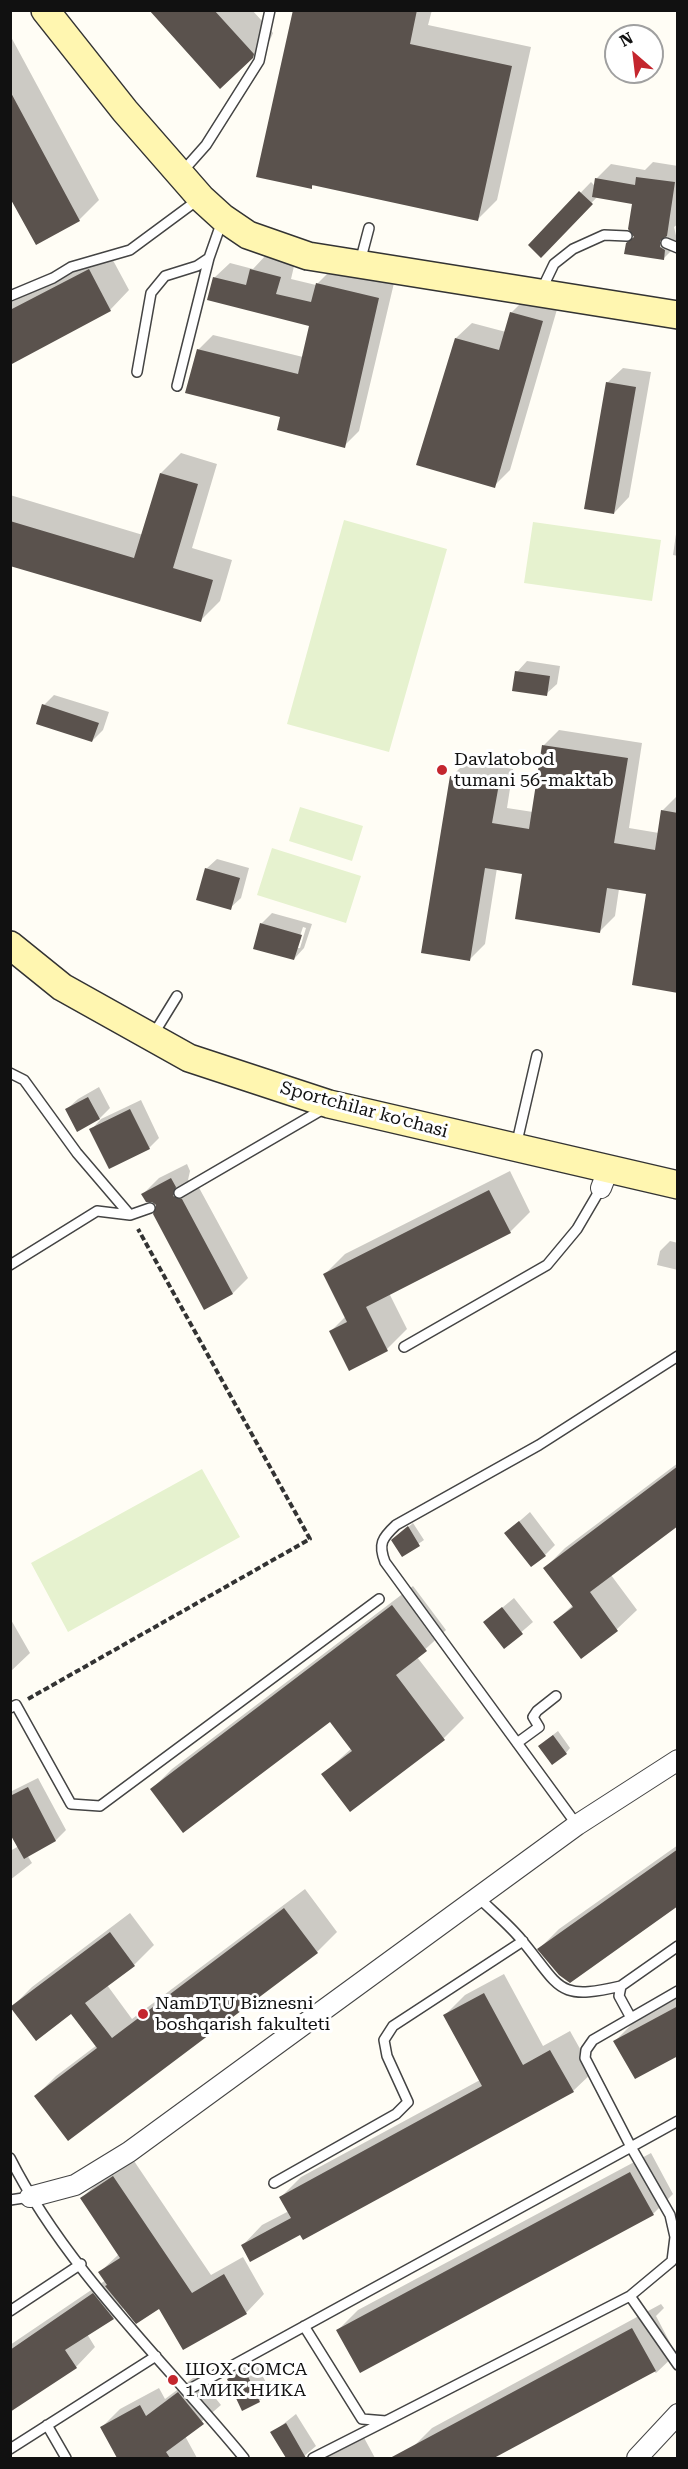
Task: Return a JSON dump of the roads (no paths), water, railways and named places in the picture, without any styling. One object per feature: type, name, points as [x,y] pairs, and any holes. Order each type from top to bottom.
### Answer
[{"type":"street","points":[[45,10],[125,111],[201,198],[248,235],[308,256],[678,315]]},
{"type":"street","name":"Sportchilar ko'chasi","points":[[10,945],[62,987],[189,1058],[329,1104],[515,1148],[604,1179],[678,1185]]},
{"type":"street","points":[[30,2197],[75,2185],[129,2152],[577,1825],[678,1760]]},
{"type":"street","points":[[637,2458],[678,2414]]},
{"type":"lane","points":[[180,174],[206,145],[260,61],[270,10]]},
{"type":"lane","points":[[10,296],[53,278],[71,267],[130,250],[201,198]]},
{"type":"lane","points":[[177,386],[209,258],[224,218]]},
{"type":"lane","points":[[359,264],[369,228]]},
{"type":"lane","points":[[540,293],[554,264],[573,249],[604,235],[627,236]]},
{"type":"lane","points":[[666,243],[678,248]]},
{"type":"lane","points":[[137,372],[152,293],[165,276],[197,266],[209,258]]},
{"type":"lane","points":[[152,1037],[177,996]]},
{"type":"lane","points":[[515,1148],[537,1055]]},
{"type":"lane","points":[[10,1073],[24,1080],[77,1153],[130,1215]]},
{"type":"lane","points":[[179,1193],[309,1119],[329,1104]]},
{"type":"lane","points":[[404,1347],[547,1265],[578,1229],[604,1179]]},
{"type":"lane","points":[[10,1264],[97,1211],[130,1215],[150,1209]]},
{"type":"lane","points":[[577,1825],[385,1562],[380,1549],[382,1538],[396,1525],[539,1444],[678,1356]]},
{"type":"lane","points":[[13,1707],[71,1804],[100,1806],[379,1599]]},
{"type":"lane","points":[[517,1743],[539,1727],[533,1718],[537,1711],[556,1696]]},
{"type":"lane","points":[[478,1898],[523,1941],[554,1983],[578,1993],[621,1986],[678,1946]]},
{"type":"lane","points":[[274,2183],[396,2114],[408,2102],[387,2056],[384,2040],[393,2026],[523,1941]]},
{"type":"lane","points":[[621,1986],[619,1996],[631,2018]]},
{"type":"lane","points":[[314,2458],[630,2296],[675,2259],[675,2237],[670,2215],[631,2147],[585,2058],[586,2050],[593,2040],[678,1991]]},
{"type":"lane","points":[[188,2390],[678,2121]]},
{"type":"lane","points":[[10,2158],[30,2197],[81,2264],[244,2458]]},
{"type":"lane","points":[[10,2200],[30,2197]]},
{"type":"lane","points":[[10,2311],[81,2264]]},
{"type":"lane","points":[[630,2296],[678,2365]]},
{"type":"lane","points":[[304,2326],[362,2419],[386,2421]]},
{"type":"lane","points":[[10,2449],[156,2356]]},
{"type":"lane","points":[[47,2425],[66,2458]]},
{"type":"place","name":"Davlatobod tumani 56-maktab","points":[[442,770]]},
{"type":"place","name":"NamDTU Biznesni boshqarish fakulteti","points":[[143,2014]]},
{"type":"place","name":"ШОХ СОМСА 1 МИК НИКА","points":[[173,2380]]}]
